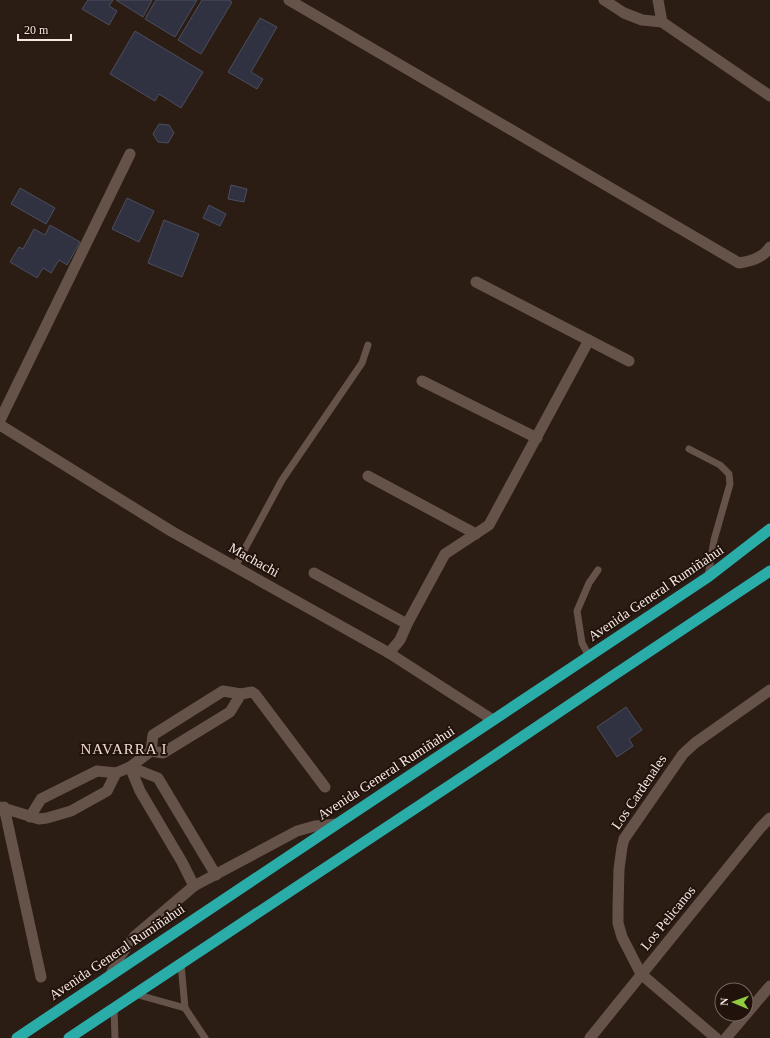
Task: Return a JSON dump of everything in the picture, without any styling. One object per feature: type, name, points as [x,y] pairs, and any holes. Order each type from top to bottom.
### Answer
[{"type":"highway","name":"Avenida General Rumiñahui","points":[[17,1038],[708,577],[770,529]]},
{"type":"highway","points":[[71,1038],[770,571]]},
{"type":"street","points":[[289,0],[740,263],[759,258],[767,252],[770,247]]},
{"type":"street","points":[[604,0],[624,13],[642,20],[662,22],[770,96]]},
{"type":"street","points":[[658,0],[662,22]]},
{"type":"street","points":[[0,420],[130,154]]},
{"type":"street","points":[[476,282],[629,361]]},
{"type":"street","points":[[389,653],[400,640],[407,624],[445,554],[489,525],[590,340]]},
{"type":"street","points":[[422,381],[537,438]]},
{"type":"street","name":"Machachi","points":[[0,425],[172,531],[389,653],[493,720]]},
{"type":"street","points":[[368,476],[476,534]]},
{"type":"street","points":[[314,573],[407,624]]},
{"type":"street","name":"Los Cardenales","points":[[641,974],[622,937],[618,923],[619,869],[624,839],[683,754],[695,743],[770,690]]},
{"type":"street","points":[[151,751],[153,735],[223,691],[241,694],[249,692],[255,694],[325,787]]},
{"type":"street","points":[[30,817],[41,799],[90,774],[97,771],[116,773],[130,766],[151,751],[163,752],[230,712],[241,694]]},
{"type":"street","points":[[130,766],[158,778],[216,875]]},
{"type":"street","points":[[130,766],[140,791],[182,862],[194,886]]},
{"type":"street","points":[[2,807],[39,819],[71,811],[107,791],[116,773]]},
{"type":"street","points":[[2,807],[41,977]]},
{"type":"street","name":"Los Pelicanos","points":[[590,1038],[761,826],[770,818]]},
{"type":"street","points":[[111,974],[120,956],[135,936],[194,886],[297,831],[315,826],[337,824]]},
{"type":"street","points":[[641,974],[716,1038]]},
{"type":"street","points":[[726,1038],[770,986]]},
{"type":"lane","points":[[235,567],[282,480],[318,425],[362,363],[368,345]]},
{"type":"lane","points":[[689,449],[720,465],[729,474],[730,484],[714,540],[708,577]]},
{"type":"lane","points":[[589,656],[582,643],[577,611],[589,583],[598,570]]},
{"type":"lane","points":[[181,964],[186,1008],[205,1038]]},
{"type":"lane","points":[[135,994],[186,1008]]},
{"type":"lane","points":[[114,1008],[115,1038]]},
{"type":"building","points":[[88,0],[113,0],[109,6],[117,11],[109,25],[82,9]]},
{"type":"building","points":[[116,0],[152,0],[143,17]]},
{"type":"building","points":[[156,0],[197,0],[175,37],[145,19]]},
{"type":"building","points":[[202,0],[229,0],[232,2],[201,54],[178,40]]},
{"type":"building","points":[[260,18],[277,27],[251,72],[263,79],[257,89],[228,72]]},
{"type":"building","points":[[135,31],[203,72],[181,108],[159,94],[155,101],[110,74]]},
{"type":"building","points":[[159,124],[169,125],[174,133],[168,143],[158,142],[153,134]]},
{"type":"building","points":[[231,185],[247,189],[244,202],[228,199]]},
{"type":"building","points":[[20,188],[55,208],[46,224],[11,204]]},
{"type":"building","points":[[127,198],[154,211],[139,242],[112,229]]},
{"type":"building","points":[[209,205],[226,214],[220,226],[203,218]]},
{"type":"building","points":[[164,220],[199,234],[182,277],[148,263]]},
{"type":"building","points":[[50,225],[80,242],[67,265],[59,260],[51,273],[43,268],[37,278],[10,262],[19,247],[23,249],[34,229],[45,235]]},
{"type":"building","points":[[626,707],[642,730],[629,739],[633,746],[617,757],[597,727]]},
{"type":"district","name":"NAVARRA I","points":[[124,749]]}]
